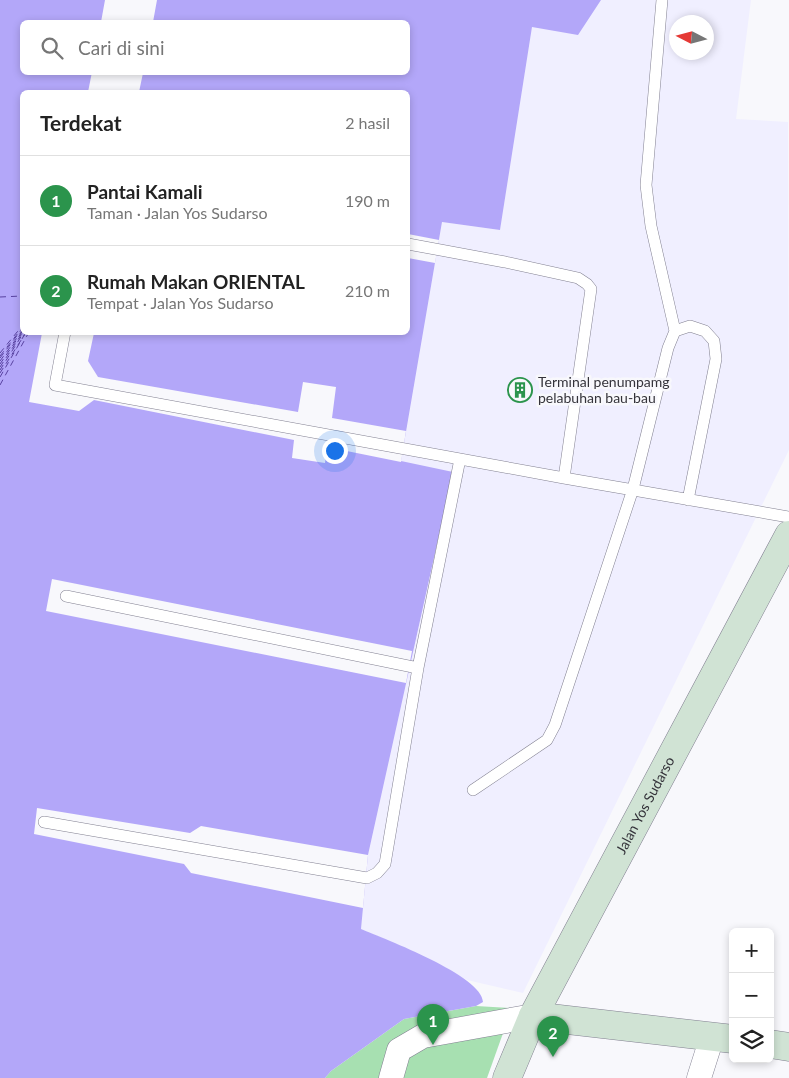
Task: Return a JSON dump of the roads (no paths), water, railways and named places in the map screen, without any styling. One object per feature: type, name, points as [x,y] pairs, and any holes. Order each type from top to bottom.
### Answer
[{"type":"street","name":"Jalan Yos Sudarso","points":[[507,1078],[533,1016],[789,535]]},
{"type":"street","points":[[391,1078],[399,1050],[423,1036],[533,1016],[722,1038],[700,1078]]},
{"type":"street","points":[[774,1045],[789,1047]]},
{"type":"lane","points":[[472,790],[547,740],[555,725],[634,489],[668,348],[675,330],[651,226],[646,185],[662,0]]},
{"type":"lane","points":[[410,244],[578,278],[587,284],[590,289],[564,478]]},
{"type":"lane","points":[[675,330],[690,326],[705,331],[714,341],[716,359],[688,500]]},
{"type":"lane","points":[[64,335],[55,385],[789,517]]},
{"type":"lane","points":[[44,822],[367,878],[377,873],[384,864],[418,668],[460,459]]},
{"type":"lane","points":[[66,596],[418,668]]},
{"type":"place","name":"Terminal penumpamg pelabuhan bau-bau","points":[[520,390]]},
{"type":"place","name":"Pantai Kamali","points":[[433,1045]]},
{"type":"place","name":"Rumah Makan ORIENTAL","points":[[553,1057]]}]
